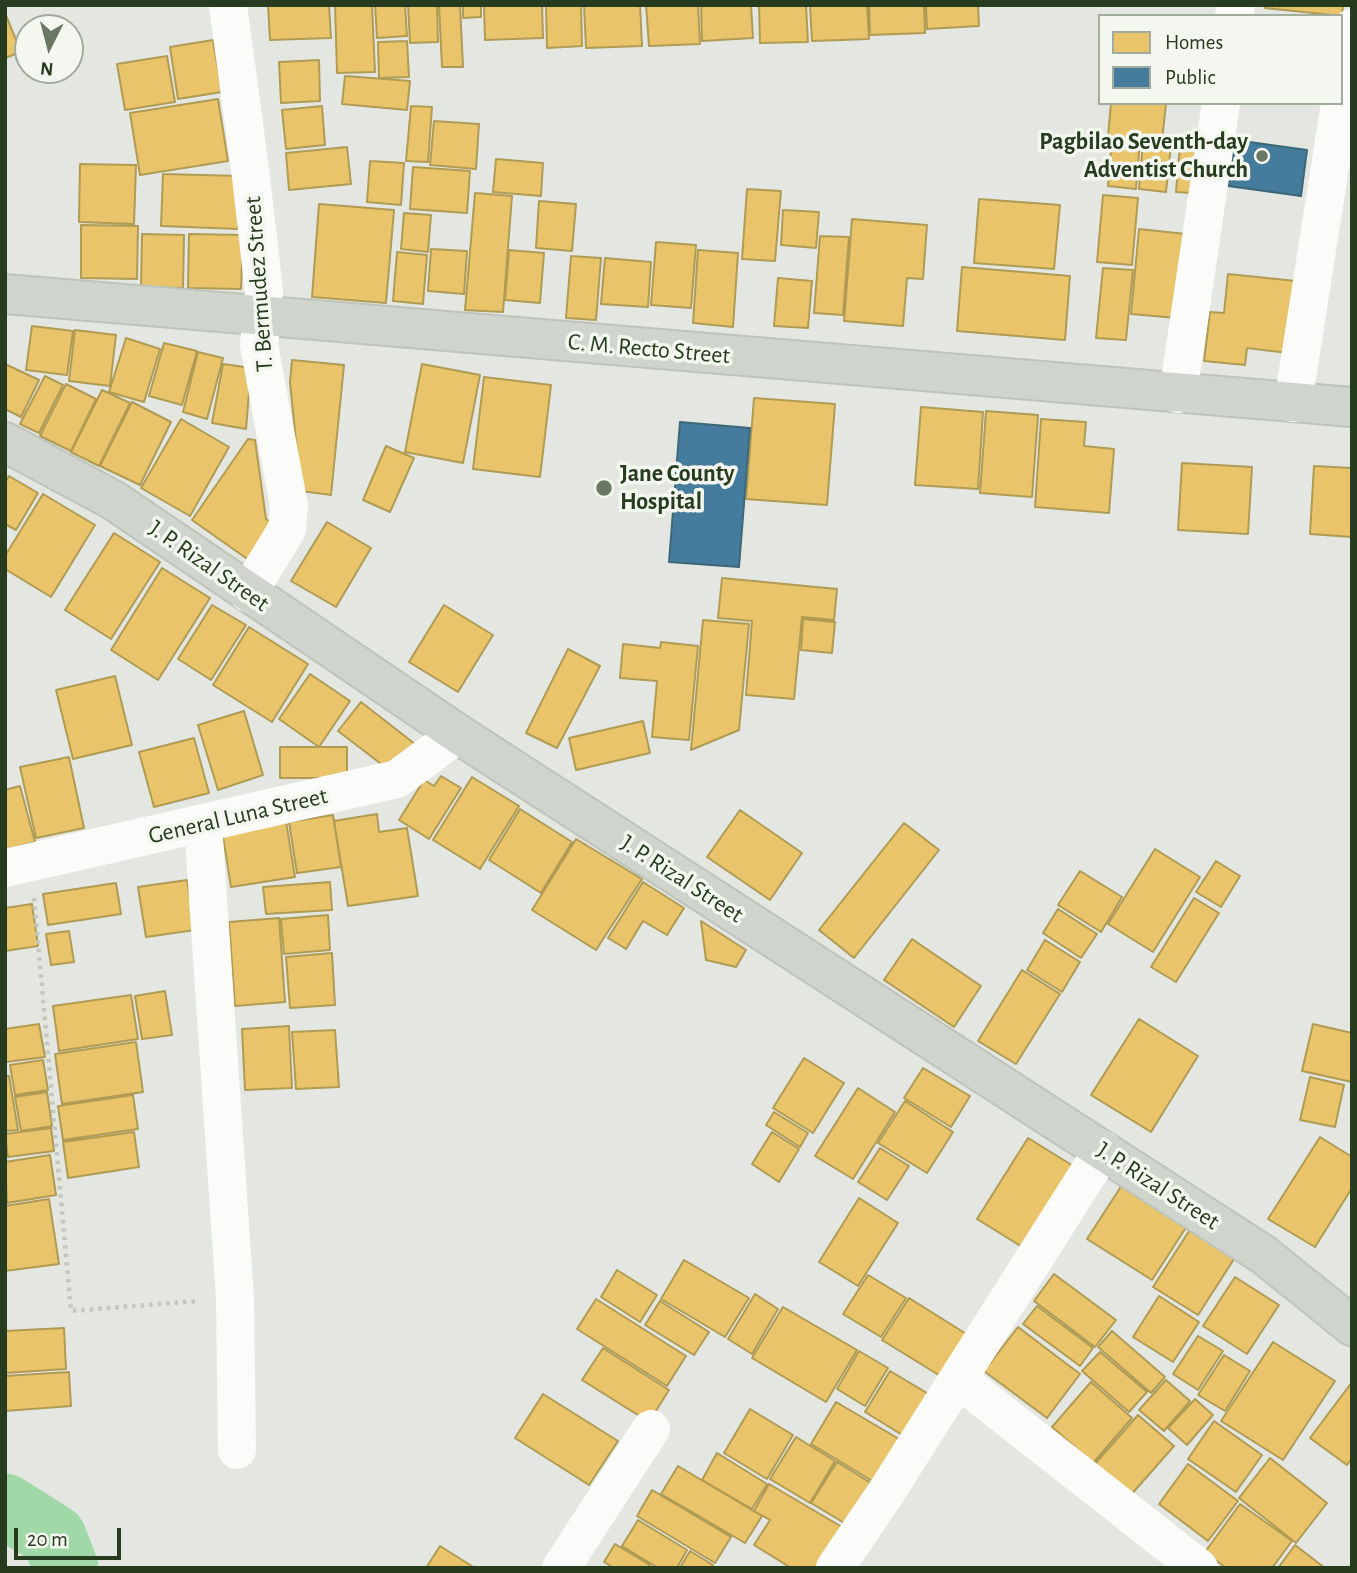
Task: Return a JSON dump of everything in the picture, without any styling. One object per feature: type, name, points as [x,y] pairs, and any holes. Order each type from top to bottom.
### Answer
[{"type":"main road","name":"C. M. Recto Street","points":[[5,294],[1352,408]]},
{"type":"main road","name":"J. P. Rizal Street","points":[[5,442],[113,500],[458,734],[1264,1255],[1352,1326]]},
{"type":"street","name":"T. Bermudez Street","points":[[228,5],[264,292],[259,345],[289,506],[286,529],[248,593]]},
{"type":"street","points":[[1343,83],[1352,28]]},
{"type":"street","points":[[1178,394],[1221,105]]},
{"type":"street","points":[[1293,403],[1342,158],[1340,105]]},
{"type":"street","name":"General Luna Street","points":[[18,865],[397,779],[458,734]]},
{"type":"street","points":[[203,824],[235,1299],[237,1450]]},
{"type":"street","points":[[835,1568],[1103,1150]]},
{"type":"street","points":[[958,1379],[1199,1568]]},
{"type":"street","points":[[561,1568],[651,1429]]},
{"type":"path","points":[[18,865],[71,1311],[235,1299]]},
{"type":"building: Homes","points":[[268,5],[329,5],[331,38],[270,40]]},
{"type":"building: Homes","points":[[335,5],[372,5],[375,72],[337,73]]},
{"type":"building: Homes","points":[[375,5],[405,5],[407,36],[377,38]]},
{"type":"building: Homes","points":[[408,5],[437,5],[438,42],[410,43]]},
{"type":"building: Homes","points":[[439,5],[460,5],[463,67],[442,67]]},
{"type":"building: Homes","points":[[463,5],[481,5],[481,17],[463,18]]},
{"type":"building: Homes","points":[[484,5],[542,5],[543,38],[485,40]]},
{"type":"building: Homes","points":[[546,5],[581,5],[582,46],[547,48]]},
{"type":"building: Homes","points":[[584,5],[640,5],[642,46],[586,48]]},
{"type":"building: Homes","points":[[646,5],[698,5],[700,44],[649,46]]},
{"type":"building: Homes","points":[[701,5],[751,5],[753,38],[702,41]]},
{"type":"building: Homes","points":[[759,5],[806,5],[808,42],[760,43]]},
{"type":"building: Homes","points":[[810,5],[867,5],[869,39],[812,41]]},
{"type":"building: Homes","points":[[869,5],[924,5],[925,33],[870,35]]},
{"type":"building: Homes","points":[[926,5],[978,5],[979,26],[927,29]]},
{"type":"building: Homes","points":[[1266,5],[1343,5],[1342,14],[1265,8]]},
{"type":"building: Homes","points":[[5,13],[14,35],[14,55],[5,58]]},
{"type":"building: Homes","points":[[213,40],[222,92],[178,99],[170,47]]},
{"type":"building: Homes","points":[[407,41],[409,77],[379,78],[378,42]]},
{"type":"building: Homes","points":[[167,56],[175,102],[125,110],[117,64]]},
{"type":"building: Homes","points":[[319,60],[320,101],[281,103],[279,62]]},
{"type":"building: Homes","points":[[345,76],[410,81],[407,110],[342,104]]},
{"type":"building: Homes","points":[[218,99],[228,161],[140,175],[130,113]]},
{"type":"building: Homes","points":[[1111,105],[1166,105],[1162,141],[1108,136]]},
{"type":"building: Homes","points":[[322,106],[325,145],[286,149],[282,110]]},
{"type":"building: Homes","points":[[411,106],[432,107],[428,162],[406,161]]},
{"type":"building: Homes","points":[[434,121],[479,124],[476,169],[430,165]]},
{"type":"building: Homes","points":[[1112,138],[1140,141],[1136,189],[1108,186]]},
{"type":"building: Homes","points":[[1143,142],[1171,145],[1166,192],[1139,189]]},
{"type":"building: Homes","points":[[1180,146],[1210,149],[1206,194],[1176,192]]},
{"type":"building: Homes","points":[[347,147],[351,184],[289,190],[286,153]]},
{"type":"building: Homes","points":[[496,159],[543,163],[541,196],[493,192]]},
{"type":"building: Homes","points":[[370,161],[404,163],[401,205],[367,202]]},
{"type":"building: Homes","points":[[80,164],[136,165],[134,224],[79,222]]},
{"type":"building: Homes","points":[[413,167],[470,171],[467,213],[410,209]]},
{"type":"building: Homes","points":[[163,174],[239,176],[238,229],[161,226]]},
{"type":"building: Homes","points":[[747,189],[781,191],[775,261],[742,259]]},
{"type":"building: Homes","points":[[475,193],[512,196],[503,312],[465,310]]},
{"type":"building: Homes","points":[[1103,195],[1138,198],[1132,265],[1097,262]]},
{"type":"building: Homes","points":[[979,199],[1060,205],[1054,269],[974,263]]},
{"type":"building: Homes","points":[[539,201],[576,204],[572,251],[536,248]]},
{"type":"building: Homes","points":[[319,204],[394,210],[386,303],[312,297]]},
{"type":"building: Homes","points":[[783,210],[819,212],[816,248],[781,245]]},
{"type":"building: Homes","points":[[404,213],[431,215],[428,252],[401,249]]},
{"type":"building: Homes","points":[[852,219],[927,225],[923,279],[907,278],[903,326],[844,321]]},
{"type":"building: Homes","points":[[81,225],[138,226],[137,279],[81,278]]},
{"type":"building: Homes","points":[[1139,229],[1195,235],[1188,319],[1131,314]]},
{"type":"building: Homes","points":[[142,234],[184,235],[183,288],[141,287]]},
{"type":"building: Homes","points":[[189,234],[243,235],[241,289],[188,288]]},
{"type":"building: Homes","points":[[820,236],[849,237],[843,315],[814,313]]},
{"type":"building: Homes","points":[[656,242],[696,245],[691,308],[651,305]]},
{"type":"building: Homes","points":[[431,249],[467,251],[464,294],[428,291]]},
{"type":"building: Homes","points":[[509,250],[544,253],[540,303],[505,300]]},
{"type":"building: Homes","points":[[698,250],[738,253],[733,327],[693,323]]},
{"type":"building: Homes","points":[[397,252],[427,255],[423,304],[393,301]]},
{"type":"building: Homes","points":[[571,256],[601,258],[596,320],[566,318]]},
{"type":"building: Homes","points":[[605,258],[651,262],[648,307],[601,304]]},
{"type":"building: Homes","points":[[962,267],[1070,276],[1065,340],[957,331]]},
{"type":"building: Homes","points":[[1103,268],[1133,270],[1126,340],[1096,338]]},
{"type":"building: Homes","points":[[1228,274],[1296,281],[1288,353],[1247,348],[1245,365],[1204,361],[1210,312],[1224,313]]},
{"type":"building: Homes","points":[[778,278],[812,281],[808,328],[774,326]]},
{"type":"building: Homes","points":[[32,326],[73,331],[67,375],[26,370]]},
{"type":"building: Homes","points":[[75,330],[116,335],[110,386],[69,381]]},
{"type":"building: Homes","points":[[126,338],[160,349],[144,402],[109,392]]},
{"type":"building: Homes","points":[[164,343],[197,351],[182,405],[149,396]]},
{"type":"building: Homes","points":[[198,352],[223,358],[207,419],[183,412]]},
{"type":"building: Homes","points":[[292,360],[344,365],[331,495],[301,491],[290,382]]},
{"type":"building: Homes","points":[[5,364],[39,380],[21,417],[5,409]]},
{"type":"building: Homes","points":[[223,364],[251,368],[246,429],[212,423]]},
{"type":"building: Homes","points":[[422,364],[480,375],[463,463],[405,452]]},
{"type":"building: Homes","points":[[45,376],[63,385],[39,433],[20,424]]},
{"type":"building: Homes","points":[[484,377],[551,385],[540,477],[473,469]]},
{"type":"building: Homes","points":[[66,384],[96,399],[71,451],[40,436]]},
{"type":"building: Homes","points":[[102,390],[130,403],[99,466],[71,452]]},
{"type":"building: Homes","points":[[754,398],[835,404],[827,505],[746,499]]},
{"type":"building: Homes","points":[[132,402],[171,422],[140,485],[100,466]]},
{"type":"building: Homes","points":[[921,407],[983,412],[978,489],[915,485]]},
{"type":"building: Homes","points":[[986,411],[1038,415],[1032,497],[980,493]]},
{"type":"building: Homes","points":[[181,419],[229,447],[190,516],[141,488]]},
{"type":"building: Homes","points":[[1041,419],[1086,422],[1084,446],[1114,449],[1109,513],[1035,507]]},
{"type":"building: Homes","points":[[248,439],[255,440],[266,519],[278,527],[253,563],[192,520]]},
{"type":"building: Homes","points":[[386,446],[414,458],[390,512],[363,500]]},
{"type":"building: Homes","points":[[1182,463],[1252,467],[1248,534],[1178,530]]},
{"type":"building: Homes","points":[[1314,466],[1352,468],[1352,537],[1310,534]]},
{"type":"building: Homes","points":[[9,476],[38,493],[16,530],[5,524],[5,483]]},
{"type":"building: Homes","points":[[43,494],[95,525],[51,597],[5,569],[5,556]]},
{"type":"building: Homes","points":[[327,522],[371,548],[336,607],[291,581]]},
{"type":"building: Homes","points":[[114,533],[160,562],[111,639],[65,610]]},
{"type":"building: Homes","points":[[162,568],[210,598],[158,680],[111,650]]},
{"type":"building: Homes","points":[[722,578],[837,589],[834,620],[802,617],[794,699],[746,695],[752,621],[718,618]]},
{"type":"building: Homes","points":[[212,605],[246,625],[211,680],[178,659]]},
{"type":"building: Homes","points":[[444,605],[493,635],[458,692],[409,662]]},
{"type":"building: Homes","points":[[803,619],[835,622],[832,653],[801,650]]},
{"type":"building: Homes","points":[[703,620],[749,624],[739,730],[691,750]]},
{"type":"building: Homes","points":[[249,627],[308,664],[272,722],[213,685]]},
{"type":"building: Homes","points":[[661,642],[698,646],[689,740],[652,737],[657,681],[620,678],[623,644],[660,648]]},
{"type":"building: Homes","points":[[568,649],[600,666],[557,748],[526,733]]},
{"type":"building: Homes","points":[[310,674],[350,701],[319,747],[279,719]]},
{"type":"building: Homes","points":[[115,676],[132,745],[73,759],[56,690]]},
{"type":"building: Homes","points":[[361,702],[415,744],[393,773],[338,731]]},
{"type":"building: Homes","points":[[244,711],[263,775],[218,790],[198,725]]},
{"type":"building: Homes","points":[[643,721],[650,753],[576,770],[569,738]]},
{"type":"building: Homes","points":[[194,738],[209,793],[154,807],[139,752]]},
{"type":"building: Homes","points":[[280,747],[347,747],[347,778],[280,778]]},
{"type":"building: Homes","points":[[69,757],[84,828],[36,838],[20,767]]},
{"type":"building: Homes","points":[[441,776],[461,788],[429,839],[399,820],[424,780],[434,786]]},
{"type":"building: Homes","points":[[472,777],[519,806],[480,869],[433,840]]},
{"type":"building: Homes","points":[[20,786],[35,842],[5,850],[5,790]]},
{"type":"building: Homes","points":[[520,809],[572,842],[541,893],[489,860]]},
{"type":"building: Homes","points":[[740,810],[802,853],[770,900],[707,857]]},
{"type":"building: Homes","points":[[377,814],[379,832],[407,828],[418,896],[348,906],[334,821]]},
{"type":"building: Homes","points":[[333,815],[341,867],[297,873],[289,822]]},
{"type":"building: Homes","points":[[286,821],[295,877],[231,887],[222,830]]},
{"type":"building: Homes","points":[[904,823],[939,850],[854,958],[819,930]]},
{"type":"building: Homes","points":[[576,839],[642,879],[596,950],[532,910]]},
{"type":"building: Homes","points":[[1155,849],[1200,877],[1153,952],[1108,924]]},
{"type":"building: Homes","points":[[1216,861],[1240,876],[1221,907],[1196,892]]},
{"type":"building: Homes","points":[[1080,871],[1122,897],[1101,932],[1058,905]]},
{"type":"building: Homes","points":[[187,880],[195,930],[146,937],[138,887]]},
{"type":"building: Homes","points":[[330,882],[332,910],[266,914],[263,887]]},
{"type":"building: Homes","points":[[643,882],[684,908],[667,935],[643,921],[626,949],[608,938]]},
{"type":"building: Homes","points":[[116,883],[121,914],[48,925],[43,894]]},
{"type":"building: Homes","points":[[1194,898],[1219,913],[1176,982],[1151,967]]},
{"type":"building: Homes","points":[[32,904],[38,946],[5,951],[5,908]]},
{"type":"building: Homes","points":[[1058,909],[1097,934],[1081,958],[1043,933]]},
{"type":"building: Homes","points":[[328,915],[330,950],[284,954],[281,919]]},
{"type":"building: Homes","points":[[279,918],[285,1002],[235,1006],[229,922]]},
{"type":"building: Homes","points":[[701,921],[746,950],[736,967],[706,960]]},
{"type":"building: Homes","points":[[69,931],[74,962],[51,965],[46,934]]},
{"type":"building: Homes","points":[[912,939],[981,986],[954,1027],[884,980]]},
{"type":"building: Homes","points":[[1045,940],[1080,962],[1062,992],[1027,970]]},
{"type":"building: Homes","points":[[332,953],[335,1005],[290,1008],[286,957]]},
{"type":"building: Homes","points":[[1022,970],[1060,994],[1016,1064],[978,1041]]},
{"type":"building: Homes","points":[[165,991],[172,1035],[142,1039],[135,996]]},
{"type":"building: Homes","points":[[131,995],[138,1039],[59,1051],[53,1006]]},
{"type":"building: Homes","points":[[1139,1019],[1198,1056],[1151,1132],[1091,1095]]},
{"type":"building: Homes","points":[[39,1024],[45,1057],[6,1062],[5,1029]]},
{"type":"building: Homes","points":[[1313,1024],[1352,1033],[1352,1082],[1302,1071]]},
{"type":"building: Homes","points":[[289,1026],[292,1088],[245,1090],[242,1029]]},
{"type":"building: Homes","points":[[335,1030],[339,1087],[296,1089],[292,1032]]},
{"type":"building: Homes","points":[[136,1042],[143,1092],[62,1104],[55,1054]]},
{"type":"building: Homes","points":[[804,1058],[844,1083],[813,1133],[773,1108]]},
{"type":"building: Homes","points":[[43,1060],[48,1090],[15,1095],[10,1065]]},
{"type":"building: Homes","points":[[923,1068],[970,1096],[951,1127],[904,1098]]},
{"type":"building: Homes","points":[[5,1076],[9,1076],[18,1130],[5,1131]]},
{"type":"building: Homes","points":[[1310,1077],[1344,1085],[1335,1127],[1300,1120]]},
{"type":"building: Homes","points":[[858,1088],[895,1112],[853,1179],[815,1156]]},
{"type":"building: Homes","points":[[47,1092],[52,1126],[21,1131],[15,1097]]},
{"type":"building: Homes","points":[[133,1095],[138,1129],[63,1140],[58,1106]]},
{"type":"building: Homes","points":[[905,1101],[953,1132],[927,1173],[878,1143]]},
{"type":"building: Homes","points":[[774,1112],[808,1133],[800,1147],[766,1125]]},
{"type":"building: Homes","points":[[51,1128],[54,1151],[8,1157],[5,1134]]},
{"type":"building: Homes","points":[[134,1132],[139,1167],[68,1178],[63,1142]]},
{"type":"building: Homes","points":[[772,1132],[799,1149],[779,1182],[752,1164]]},
{"type":"building: Homes","points":[[1320,1137],[1352,1157],[1352,1188],[1315,1247],[1268,1219]]},
{"type":"building: Homes","points":[[1028,1138],[1083,1172],[1032,1253],[977,1219]]},
{"type":"building: Homes","points":[[880,1148],[909,1166],[887,1200],[858,1182]]},
{"type":"building: Homes","points":[[50,1155],[56,1195],[7,1203],[5,1162]]},
{"type":"building: Homes","points":[[1122,1185],[1187,1226],[1152,1280],[1087,1239]]},
{"type":"building: Homes","points":[[859,1198],[898,1223],[858,1286],[819,1262]]},
{"type":"building: Homes","points":[[49,1199],[59,1264],[5,1271],[5,1206]]},
{"type":"building: Homes","points":[[1191,1228],[1236,1256],[1198,1315],[1153,1287]]},
{"type":"building: Homes","points":[[684,1260],[749,1298],[725,1337],[661,1299]]},
{"type":"building: Homes","points":[[617,1270],[657,1295],[640,1322],[601,1297]]},
{"type":"building: Homes","points":[[1054,1274],[1116,1320],[1095,1347],[1034,1301]]},
{"type":"building: Homes","points":[[868,1275],[906,1298],[881,1337],[843,1314]]},
{"type":"building: Homes","points":[[1235,1277],[1279,1305],[1247,1354],[1203,1326]]},
{"type":"building: Homes","points":[[755,1294],[778,1309],[752,1354],[728,1339]]},
{"type":"building: Homes","points":[[1159,1296],[1199,1322],[1173,1362],[1133,1337]]},
{"type":"building: Homes","points":[[909,1298],[976,1340],[950,1382],[882,1340]]},
{"type":"building: Homes","points":[[596,1299],[686,1356],[667,1386],[577,1329]]},
{"type":"building: Homes","points":[[660,1301],[709,1332],[694,1355],[645,1325]]},
{"type":"building: Homes","points":[[1037,1306],[1093,1348],[1080,1366],[1023,1324]]},
{"type":"building: Homes","points":[[783,1307],[857,1350],[826,1402],[752,1358]]},
{"type":"building: Homes","points":[[1018,1327],[1080,1374],[1047,1418],[984,1371]]},
{"type":"building: Homes","points":[[64,1328],[66,1369],[5,1373],[5,1331]]},
{"type":"building: Homes","points":[[1112,1331],[1165,1377],[1151,1393],[1098,1347]]},
{"type":"building: Homes","points":[[1198,1336],[1223,1351],[1198,1390],[1173,1374]]},
{"type":"building: Homes","points":[[1273,1342],[1335,1381],[1283,1460],[1221,1421]]},
{"type":"building: Homes","points":[[603,1348],[669,1390],[649,1422],[582,1380]]},
{"type":"building: Homes","points":[[859,1351],[888,1368],[865,1406],[837,1389]]},
{"type":"building: Homes","points":[[1100,1352],[1147,1392],[1129,1412],[1082,1371]]},
{"type":"building: Homes","points":[[1224,1355],[1250,1371],[1225,1411],[1198,1395]]},
{"type":"building: Homes","points":[[890,1371],[937,1399],[912,1441],[865,1412]]},
{"type":"building: Homes","points":[[69,1372],[71,1406],[5,1411],[5,1376]]},
{"type":"building: Homes","points":[[1166,1380],[1190,1401],[1164,1431],[1139,1410]]},
{"type":"building: Homes","points":[[1091,1382],[1132,1418],[1093,1463],[1052,1427]]},
{"type":"building: Homes","points":[[1352,1382],[1352,1458],[1347,1465],[1310,1438]]},
{"type":"building: Homes","points":[[543,1394],[618,1441],[589,1485],[515,1438]]},
{"type":"building: Homes","points":[[1195,1399],[1213,1415],[1187,1445],[1168,1428]]},
{"type":"building: Homes","points":[[836,1402],[899,1439],[874,1482],[811,1444]]},
{"type":"building: Homes","points":[[750,1409],[793,1435],[767,1479],[724,1453]]},
{"type":"building: Homes","points":[[1138,1415],[1174,1446],[1130,1496],[1094,1465]]},
{"type":"building: Homes","points":[[1214,1421],[1262,1455],[1236,1492],[1188,1459]]},
{"type":"building: Homes","points":[[796,1437],[835,1461],[810,1503],[770,1479]]},
{"type":"building: Homes","points":[[717,1453],[767,1484],[752,1509],[702,1480]]},
{"type":"building: Homes","points":[[1270,1458],[1327,1503],[1296,1543],[1239,1498]]},
{"type":"building: Homes","points":[[837,1462],[871,1483],[846,1524],[811,1503]]},
{"type":"building: Homes","points":[[1188,1464],[1238,1501],[1208,1541],[1159,1504]]},
{"type":"building: Homes","points":[[678,1466],[762,1516],[745,1543],[661,1494]]},
{"type":"building: Homes","points":[[769,1484],[842,1527],[817,1568],[791,1568],[754,1545],[770,1520],[754,1511]]},
{"type":"building: Homes","points":[[652,1490],[731,1537],[715,1563],[637,1516]]},
{"type":"building: Homes","points":[[1240,1504],[1292,1541],[1272,1568],[1226,1568],[1205,1552]]},
{"type":"building: Homes","points":[[638,1520],[687,1550],[677,1568],[658,1568],[622,1546]]},
{"type":"building: Homes","points":[[615,1544],[650,1565],[648,1568],[614,1568],[604,1562]]},
{"type":"building: Homes","points":[[1295,1545],[1325,1568],[1278,1568]]},
{"type":"building: Homes","points":[[440,1546],[475,1568],[426,1568]]},
{"type":"building: Homes","points":[[690,1551],[713,1565],[711,1568],[680,1568]]},
{"type":"building: Public","points":[[1235,140],[1307,150],[1301,196],[1228,186]]},
{"type":"building: Public","points":[[680,422],[750,428],[739,567],[669,562]]},
{"type":"waterway","points":[[5,1506],[54,1537],[66,1568]]},
{"type":"place","name":"Pagbilao Seventh-day Adventist Church","points":[[1262,156]]},
{"type":"place","name":"Jane County Hospital","points":[[604,488]]}]
